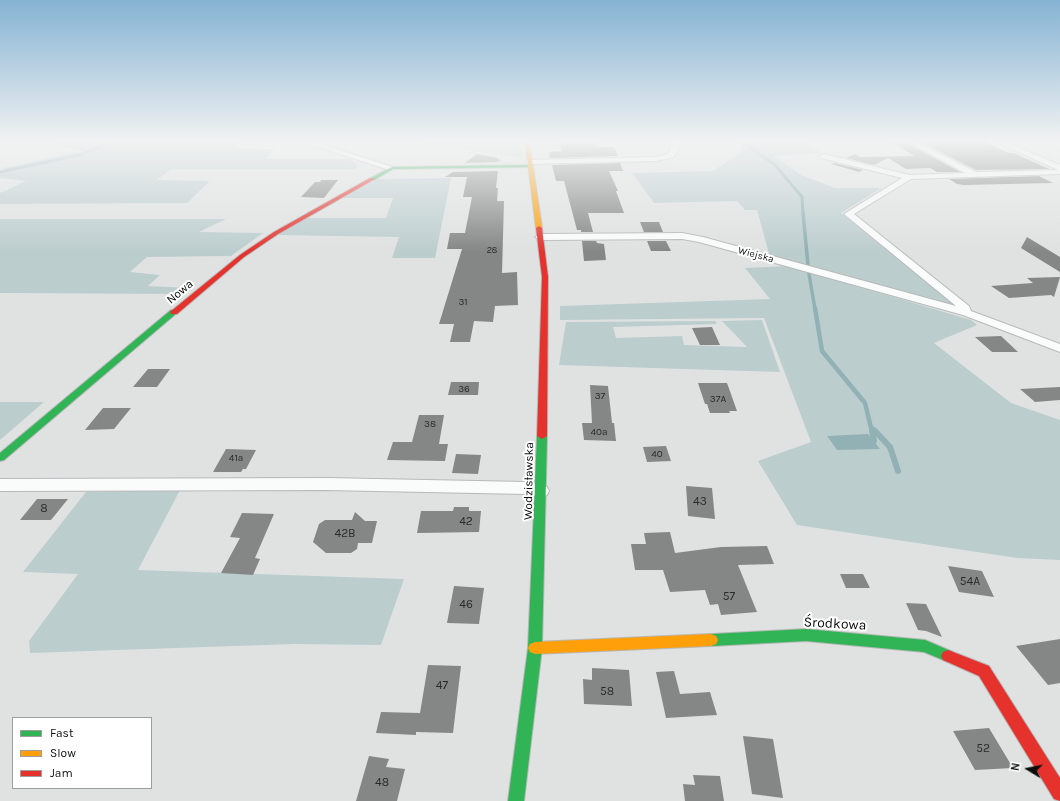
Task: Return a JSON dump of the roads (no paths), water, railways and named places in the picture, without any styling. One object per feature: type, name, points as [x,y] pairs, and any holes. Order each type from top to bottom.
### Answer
[{"type":"street","name":"Nowa","points":[[0,458],[242,256],[276,233],[375,177]]},
{"type":"street","name":"Wodzisławska","points":[[516,801],[535,648],[541,491],[545,277],[532,177]]},
{"type":"street","name":"Wiejska","points":[[908,177],[848,214],[965,308],[967,313]]},
{"type":"street","name":"Wiejska","points":[[540,237],[682,236],[967,313],[1060,348]]},
{"type":"street","points":[[0,485],[326,484],[526,488],[541,491]]},
{"type":"street","name":"Środkowa","points":[[535,648],[806,635],[925,646],[984,671],[1060,793]]},
{"type":"water","points":[[868,434],[880,449],[837,450],[827,436]]},
{"type":"waterway","points":[[785,177],[802,197],[803,214]]},
{"type":"waterway","points":[[803,213],[808,265]]},
{"type":"waterway","points":[[809,274],[815,309]]},
{"type":"waterway","points":[[815,308],[822,351],[865,403],[872,432]]},
{"type":"waterway","points":[[872,428],[875,431]]},
{"type":"waterway","points":[[872,431],[874,441]]},
{"type":"waterway","points":[[875,431],[890,447],[898,471]]}]
